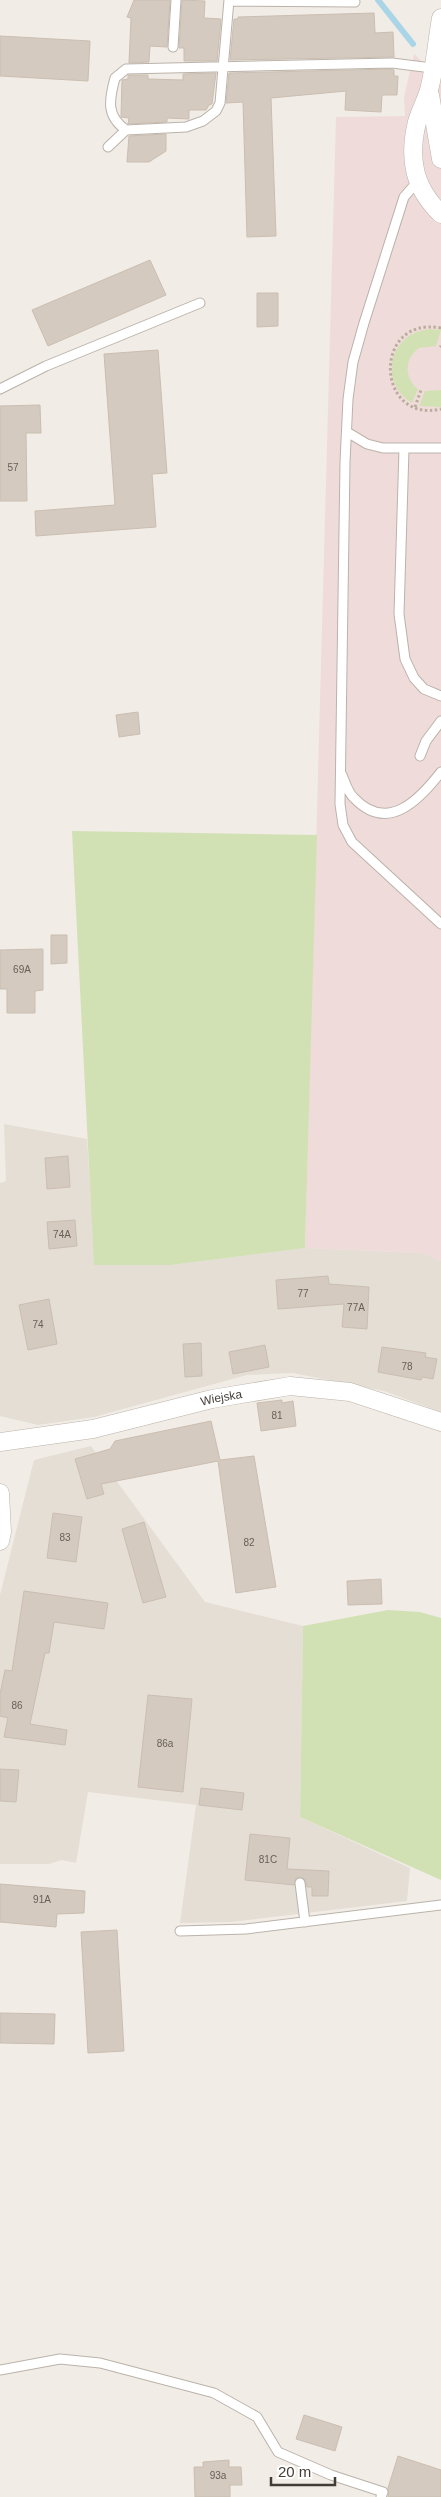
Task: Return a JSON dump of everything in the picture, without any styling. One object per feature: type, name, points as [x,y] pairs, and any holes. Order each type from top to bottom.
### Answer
[{"type":"street","points":[[441,18],[429,89],[416,131],[413,156],[417,182],[429,202],[441,214]]},
{"type":"street","points":[[429,89],[433,124],[441,159]]},
{"type":"street","name":"Wiejska","points":[[0,1442],[93,1429],[212,1399],[290,1386],[320,1387],[350,1392],[441,1422]]},
{"type":"street","points":[[0,1493],[2,1524],[0,1541]]},
{"type":"lane","points":[[174,47],[176,0]]},
{"type":"lane","points":[[108,147],[126,130],[186,127],[203,121],[216,111],[220,103],[229,1],[355,2]]},
{"type":"lane","points":[[126,130],[114,120],[110,109],[115,78],[126,69],[392,63],[432,68]]},
{"type":"lane","points":[[417,182],[404,197],[353,362],[348,399],[340,804],[343,825],[352,842],[441,924]]},
{"type":"lane","points":[[0,389],[46,366],[200,302]]},
{"type":"lane","points":[[347,432],[367,444],[383,448],[441,448]]},
{"type":"lane","points":[[404,449],[400,614],[405,659],[414,678],[424,689],[441,696]]},
{"type":"lane","points":[[420,756],[426,741],[441,722]]},
{"type":"lane","points":[[340,772],[353,798],[366,808],[380,813],[394,812],[409,807],[426,791],[441,772]]},
{"type":"lane","points":[[300,1883],[305,1922]]},
{"type":"lane","points":[[180,1931],[225,1932],[441,1905]]},
{"type":"lane","points":[[0,2370],[60,2359],[100,2363],[214,2393],[257,2417],[278,2452],[331,2475],[383,2492],[381,2497]]},
{"type":"path","points":[[441,328],[429,327],[410,332],[400,340],[390,358],[389,372],[392,385],[400,396],[415,407],[431,410],[441,409]]},
{"type":"path","points":[[415,407],[422,390]]},
{"type":"shaded area","points":[[414,54],[441,80],[441,1261],[422,1253],[305,1248],[336,117],[405,116],[404,97]]},
{"type":"shaded area","points":[[4,1124],[87,1139],[95,1265],[171,1265],[305,1248],[422,1253],[441,1261],[441,1412],[384,1391],[293,1373],[247,1375],[94,1417],[38,1425],[0,1416],[0,1183],[6,1181]]},
{"type":"shaded area","points":[[91,1446],[205,1602],[303,1626],[300,1817],[410,1868],[407,1901],[231,1922],[180,1923],[196,1805],[88,1792],[76,1863],[62,1860],[49,1864],[0,1864],[0,1595],[34,1460]]},
{"type":"green space","points":[[431,329],[441,330],[436,346],[419,348],[414,352],[408,363],[410,380],[418,389],[412,403],[401,394],[394,383],[393,359],[398,348],[406,338],[417,332]]},
{"type":"green space","points":[[441,390],[441,407],[419,406],[425,391]]},
{"type":"green space","points":[[72,831],[317,835],[305,1248],[171,1265],[94,1265]]},
{"type":"green space","points":[[388,1610],[420,1612],[441,1618],[441,1880],[300,1817],[303,1626]]},
{"type":"building","points":[[134,0],[170,0],[167,47],[150,46],[149,62],[129,63],[131,18],[127,17]]},
{"type":"building","points":[[182,0],[205,1],[204,18],[221,19],[217,61],[184,61],[184,48],[179,48]]},
{"type":"building","points":[[374,13],[375,33],[393,32],[394,57],[230,60],[234,19],[238,19],[238,17]]},
{"type":"building","points":[[0,36],[90,41],[88,81],[0,76]]},
{"type":"building","points":[[394,70],[394,76],[398,76],[397,95],[382,95],[381,112],[345,110],[346,91],[271,98],[276,236],[247,237],[243,102],[226,103],[229,73]]},
{"type":"building","points":[[216,73],[212,104],[206,110],[189,110],[189,119],[167,118],[167,122],[128,124],[129,118],[121,117],[122,80],[128,79],[128,75],[148,75],[148,79],[183,80],[183,74]]},
{"type":"building","points":[[166,134],[166,151],[149,162],[127,162],[129,136]]},
{"type":"building","points":[[150,260],[166,295],[48,346],[32,310]]},
{"type":"building","points":[[257,293],[278,293],[278,326],[257,327]]},
{"type":"building","points":[[158,350],[167,473],[152,474],[156,527],[36,536],[35,511],[115,505],[104,354]]},
{"type":"building","points":[[40,405],[41,433],[26,433],[27,501],[0,501],[0,406]]},
{"type":"building","points":[[138,712],[140,734],[119,737],[116,715]]},
{"type":"building","points":[[51,935],[67,935],[67,963],[51,964]]},
{"type":"building","points":[[43,949],[43,990],[35,991],[35,1013],[7,1013],[7,989],[0,989],[0,950]]},
{"type":"building","points":[[68,1156],[70,1187],[47,1189],[45,1158]]},
{"type":"building","points":[[75,1220],[77,1246],[49,1249],[47,1222]]},
{"type":"building","points":[[328,1276],[329,1284],[369,1287],[367,1329],[342,1327],[344,1304],[278,1309],[276,1280]]},
{"type":"building","points":[[49,1299],[57,1344],[28,1350],[19,1305]]},
{"type":"building","points":[[201,1343],[202,1376],[185,1377],[183,1344]]},
{"type":"building","points":[[265,1345],[269,1367],[233,1374],[229,1352]]},
{"type":"building","points":[[382,1347],[426,1353],[425,1357],[437,1359],[433,1379],[422,1377],[421,1380],[378,1372]]},
{"type":"building","points":[[282,1400],[282,1403],[293,1401],[296,1426],[261,1431],[257,1403]]},
{"type":"building","points":[[211,1421],[220,1460],[254,1456],[276,1587],[236,1593],[218,1461],[101,1484],[104,1494],[87,1499],[75,1459],[110,1449],[115,1441]]},
{"type":"building","points":[[53,1513],[82,1517],[76,1562],[47,1558]]},
{"type":"building","points":[[144,1522],[166,1597],[143,1603],[122,1529]]},
{"type":"building","points":[[381,1579],[382,1604],[348,1605],[347,1581]]},
{"type":"building","points":[[24,1591],[108,1603],[104,1629],[54,1622],[49,1653],[45,1653],[30,1724],[67,1730],[65,1745],[4,1737],[8,1718],[0,1716],[0,1694],[5,1670],[12,1671]]},
{"type":"building","points":[[148,1695],[192,1699],[183,1792],[138,1787]]},
{"type":"building","points":[[0,1769],[19,1770],[16,1802],[0,1801]]},
{"type":"building","points":[[201,1788],[244,1793],[242,1810],[199,1805]]},
{"type":"building","points":[[250,1834],[290,1838],[287,1869],[329,1871],[328,1896],[312,1896],[312,1887],[307,1887],[302,1877],[296,1878],[294,1885],[245,1880]]},
{"type":"building","points":[[0,1884],[85,1891],[84,1913],[57,1914],[56,1927],[0,1922]]},
{"type":"building","points":[[117,1930],[124,2051],[88,2053],[81,1932]]},
{"type":"building","points":[[0,2013],[55,2014],[54,2044],[0,2043]]},
{"type":"building","points":[[304,2415],[342,2427],[335,2451],[296,2439]]},
{"type":"building","points":[[398,2456],[441,2470],[441,2497],[388,2497],[388,2488]]},
{"type":"building","points":[[229,2460],[229,2467],[241,2467],[242,2485],[230,2485],[230,2497],[195,2497],[194,2467],[203,2467],[203,2462]]},
{"type":"waterway","points":[[378,0],[413,44]]}]
